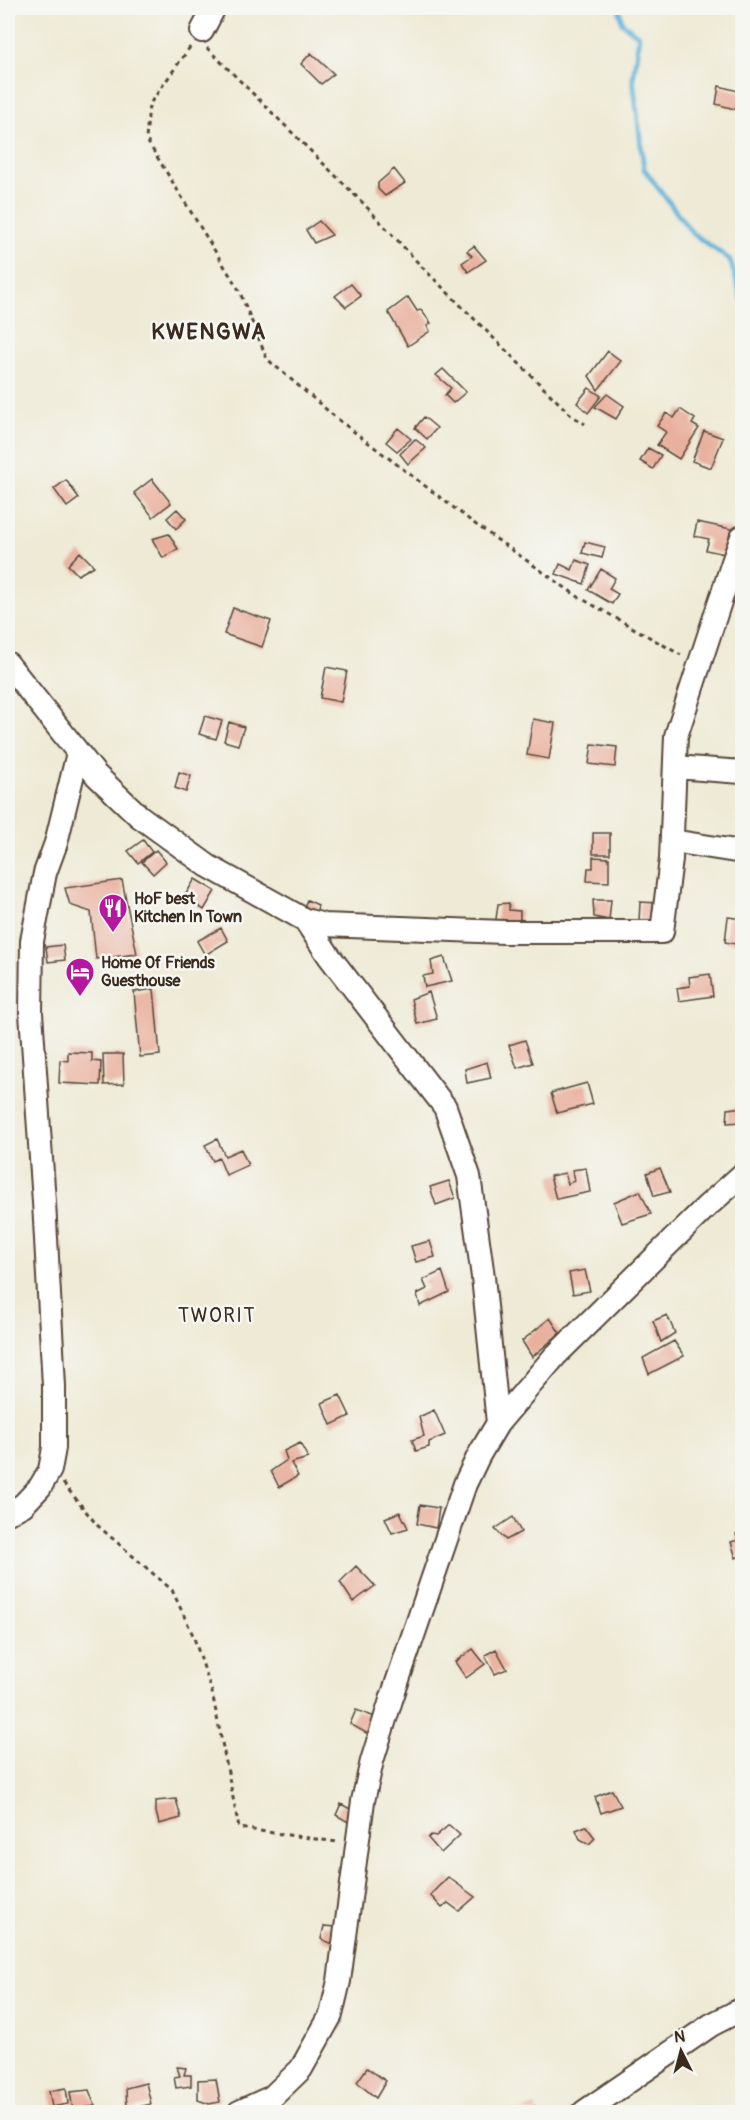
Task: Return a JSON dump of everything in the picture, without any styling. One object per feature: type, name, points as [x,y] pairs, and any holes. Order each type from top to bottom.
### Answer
[{"type":"street","points":[[199,35],[214,8]]},
{"type":"street","points":[[8,664],[96,775],[139,816],[208,866],[305,920],[324,925],[504,932],[662,932],[672,841],[676,736],[742,537]]},
{"type":"street","points":[[8,1513],[23,1504],[40,1487],[50,1470],[54,1448],[54,1386],[45,1213],[31,1013],[32,941],[45,873],[56,843],[78,753]]},
{"type":"street","points":[[675,767],[742,772]]},
{"type":"street","points":[[672,841],[742,852]]},
{"type":"street","points":[[305,920],[329,957],[445,1107],[457,1137],[470,1176],[498,1423]]},
{"type":"street","points":[[239,2112],[272,2097],[302,2069],[332,2014],[339,1981],[363,1801],[372,1761],[390,1700],[465,1484],[479,1455],[498,1423],[555,1356],[682,1230],[742,1175]]},
{"type":"street","points":[[584,2112],[711,2025],[742,2009]]},
{"type":"path","points":[[585,424],[571,415],[438,284],[363,203],[199,35],[149,105],[146,139],[239,290],[267,358],[340,421],[474,524],[577,596],[699,665]]},
{"type":"path","points":[[50,1470],[97,1525],[172,1590],[193,1635],[212,1692],[239,1828],[357,1845]]},
{"type":"building","points":[[311,53],[334,74],[321,84],[301,64]]},
{"type":"building","points":[[719,86],[742,92],[742,111],[716,104]]},
{"type":"building","points":[[394,169],[405,183],[385,196],[378,189],[378,183]]},
{"type":"building","points":[[319,221],[332,235],[314,243],[306,230]]},
{"type":"building","points":[[474,246],[486,260],[468,272],[462,263],[472,256],[467,251]]},
{"type":"building","points":[[351,284],[361,296],[346,307],[335,296]]},
{"type":"building","points":[[408,297],[417,311],[421,310],[431,323],[427,326],[430,331],[408,346],[388,312]]},
{"type":"building","points":[[608,351],[621,361],[598,390],[589,376]]},
{"type":"building","points":[[443,369],[466,392],[453,403],[445,395],[451,388],[436,375]]},
{"type":"building","points":[[589,388],[601,396],[588,413],[577,403]]},
{"type":"building","points":[[607,394],[624,406],[616,419],[595,407]]},
{"type":"building","points":[[680,409],[695,419],[692,424],[699,428],[679,459],[657,445],[666,432],[657,426],[666,413],[674,418]]},
{"type":"building","points":[[424,417],[437,428],[427,439],[415,428]]},
{"type":"building","points":[[398,428],[411,439],[397,451],[386,442]]},
{"type":"building","points":[[704,431],[723,438],[711,468],[692,461]]},
{"type":"building","points":[[415,439],[426,448],[408,464],[400,454]]},
{"type":"building","points":[[648,448],[661,455],[653,469],[640,461]]},
{"type":"building","points":[[152,479],[171,503],[153,517],[134,493]]},
{"type":"building","points":[[66,480],[79,498],[67,507],[54,489]]},
{"type":"building","points":[[177,509],[186,519],[176,529],[167,518]]},
{"type":"building","points":[[697,522],[731,529],[725,554],[706,550],[709,539],[694,536]]},
{"type":"building","points":[[169,534],[178,549],[163,558],[152,539]]},
{"type":"building","points":[[585,542],[605,547],[602,558],[582,553]]},
{"type":"building","points":[[80,552],[94,566],[78,575],[68,565]]},
{"type":"building","points":[[576,560],[590,565],[584,584],[556,574],[560,564],[572,570]]},
{"type":"building","points":[[601,569],[615,578],[609,589],[618,594],[612,604],[588,590]]},
{"type":"building","points":[[233,608],[271,621],[262,647],[224,634]]},
{"type":"building","points":[[326,667],[347,671],[341,702],[320,698]]},
{"type":"building","points":[[205,716],[222,721],[216,739],[199,734]]},
{"type":"building","points":[[533,719],[555,723],[549,759],[527,755]]},
{"type":"building","points":[[229,722],[244,727],[238,745],[224,741]]},
{"type":"building","points":[[592,744],[617,747],[615,767],[589,764]]},
{"type":"building","points":[[179,772],[191,776],[186,792],[175,788]]},
{"type":"building","points":[[593,833],[610,833],[610,854],[593,854]]},
{"type":"building","points":[[143,840],[152,852],[138,863],[128,851]]},
{"type":"building","points":[[156,850],[166,862],[153,874],[142,862]]},
{"type":"building","points":[[593,857],[609,858],[609,882],[587,881],[588,868],[593,868]]},
{"type":"building","points":[[195,879],[215,891],[204,910],[184,897]]},
{"type":"building","name":"HoF best Kitchen In Town","points":[[122,880],[137,954],[96,959],[91,912],[70,905],[65,888]]},
{"type":"building","points":[[307,900],[318,905],[316,915],[302,912]]},
{"type":"building","points":[[593,900],[611,900],[609,920],[594,917]]},
{"type":"building","points":[[640,902],[658,903],[657,924],[639,921]]},
{"type":"building","points":[[509,903],[509,910],[520,911],[520,929],[495,927],[498,904]]},
{"type":"building","points":[[728,917],[742,919],[741,945],[725,942]]},
{"type":"building","points":[[221,928],[228,941],[205,955],[197,941]]},
{"type":"building","points":[[63,945],[65,960],[48,962],[46,947]]},
{"type":"building","points":[[8,947],[13,947],[15,968],[8,968]]},
{"type":"building","points":[[444,957],[452,981],[425,987],[423,976],[433,974],[431,961]]},
{"type":"building","points":[[710,974],[713,996],[679,1001],[677,988],[690,986],[689,977]]},
{"type":"building","points":[[154,989],[160,1055],[140,1057],[134,992]]},
{"type":"building","points":[[429,992],[437,1019],[417,1024],[411,999]]},
{"type":"building","points":[[525,1040],[533,1063],[517,1068],[509,1045]]},
{"type":"building","points":[[68,1052],[92,1053],[92,1061],[101,1062],[100,1085],[59,1083],[60,1060],[68,1061]]},
{"type":"building","points":[[103,1054],[123,1054],[124,1084],[104,1085]]},
{"type":"building","points":[[487,1062],[491,1078],[467,1083],[465,1069]]},
{"type":"building","points":[[587,1083],[593,1104],[557,1113],[551,1093]]},
{"type":"building","points":[[742,1107],[742,1122],[727,1123],[728,1109]]},
{"type":"building","points":[[217,1139],[225,1156],[241,1149],[248,1165],[226,1175],[219,1158],[213,1161],[205,1145]]},
{"type":"building","points":[[586,1168],[590,1192],[556,1199],[550,1176],[565,1173],[568,1184],[574,1181],[572,1170]]},
{"type":"building","points":[[660,1168],[670,1192],[654,1196],[647,1173]]},
{"type":"building","points":[[449,1181],[455,1198],[436,1205],[430,1187]]},
{"type":"building","points":[[640,1191],[651,1214],[622,1223],[614,1202]]},
{"type":"building","points":[[430,1241],[435,1257],[416,1262],[411,1246]]},
{"type":"building","points":[[585,1270],[590,1291],[573,1294],[569,1273]]},
{"type":"building","points":[[442,1271],[449,1292],[420,1306],[417,1294],[427,1289],[423,1280]]},
{"type":"building","points":[[667,1315],[675,1333],[661,1342],[653,1321]]},
{"type":"building","points":[[550,1318],[560,1333],[532,1357],[522,1341]]},
{"type":"building","points":[[674,1341],[684,1356],[649,1374],[643,1358]]},
{"type":"building","points":[[340,1395],[350,1416],[331,1425],[322,1403]]},
{"type":"building","points":[[434,1410],[445,1435],[429,1442],[429,1447],[416,1451],[412,1440],[424,1436],[419,1417]]},
{"type":"building","points":[[300,1443],[308,1458],[291,1463],[298,1476],[279,1487],[271,1471],[287,1460],[284,1451]]},
{"type":"building","points":[[420,1505],[439,1508],[436,1528],[417,1524]]},
{"type":"building","points":[[400,1512],[408,1528],[392,1533],[385,1518]]},
{"type":"building","points":[[513,1517],[521,1532],[506,1540],[495,1529]]},
{"type":"building","points":[[742,1532],[742,1555],[736,1558],[731,1542],[738,1540],[736,1534]]},
{"type":"building","points":[[356,1566],[375,1586],[353,1602],[340,1582]]},
{"type":"building","points":[[473,1649],[485,1664],[466,1678],[455,1662]]},
{"type":"building","points":[[496,1649],[507,1669],[495,1674],[485,1655]]},
{"type":"building","points":[[356,1710],[375,1717],[368,1734],[350,1724]]},
{"type":"building","points":[[612,1790],[621,1806],[601,1813],[595,1797]]},
{"type":"building","points":[[176,1799],[181,1818],[159,1824],[156,1801]]},
{"type":"building","points":[[341,1804],[354,1811],[350,1823],[336,1815]]},
{"type":"building","points":[[449,1825],[460,1835],[441,1853],[428,1838],[431,1835],[436,1836]]},
{"type":"building","points":[[586,1826],[595,1838],[589,1844],[580,1839],[576,1830]]},
{"type":"building","points":[[448,1877],[475,1897],[459,1911],[448,1903],[442,1908],[430,1895]]},
{"type":"building","points":[[324,1926],[336,1927],[335,1945],[321,1939]]},
{"type":"building","points":[[177,2067],[186,2068],[184,2075],[191,2075],[191,2086],[176,2088],[174,2077],[180,2076]]},
{"type":"building","points":[[367,2068],[386,2081],[376,2098],[357,2082]]},
{"type":"building","points":[[216,2079],[220,2102],[209,2104],[198,2100],[198,2080]]},
{"type":"building","points":[[146,2083],[151,2104],[127,2110],[126,2088]]},
{"type":"building","points":[[66,2088],[68,2104],[52,2107],[49,2091]]},
{"type":"building","points":[[89,2090],[95,2106],[73,2110],[70,2092]]},
{"type":"building","points":[[535,2106],[538,2112],[519,2112]]},
{"type":"waterway","points":[[619,8],[622,23],[639,36],[633,79],[644,169],[692,233],[730,260],[742,299]]},
{"type":"place","name":"HoF best Kitchen In Town","points":[[113,934]]},
{"type":"place","name":"Home Of Friends Guesthouse","points":[[80,998]]},
{"type":"district","name":"KWENGWA","points":[[209,332]]},
{"type":"district","name":"TWORIT","points":[[217,1315]]}]
